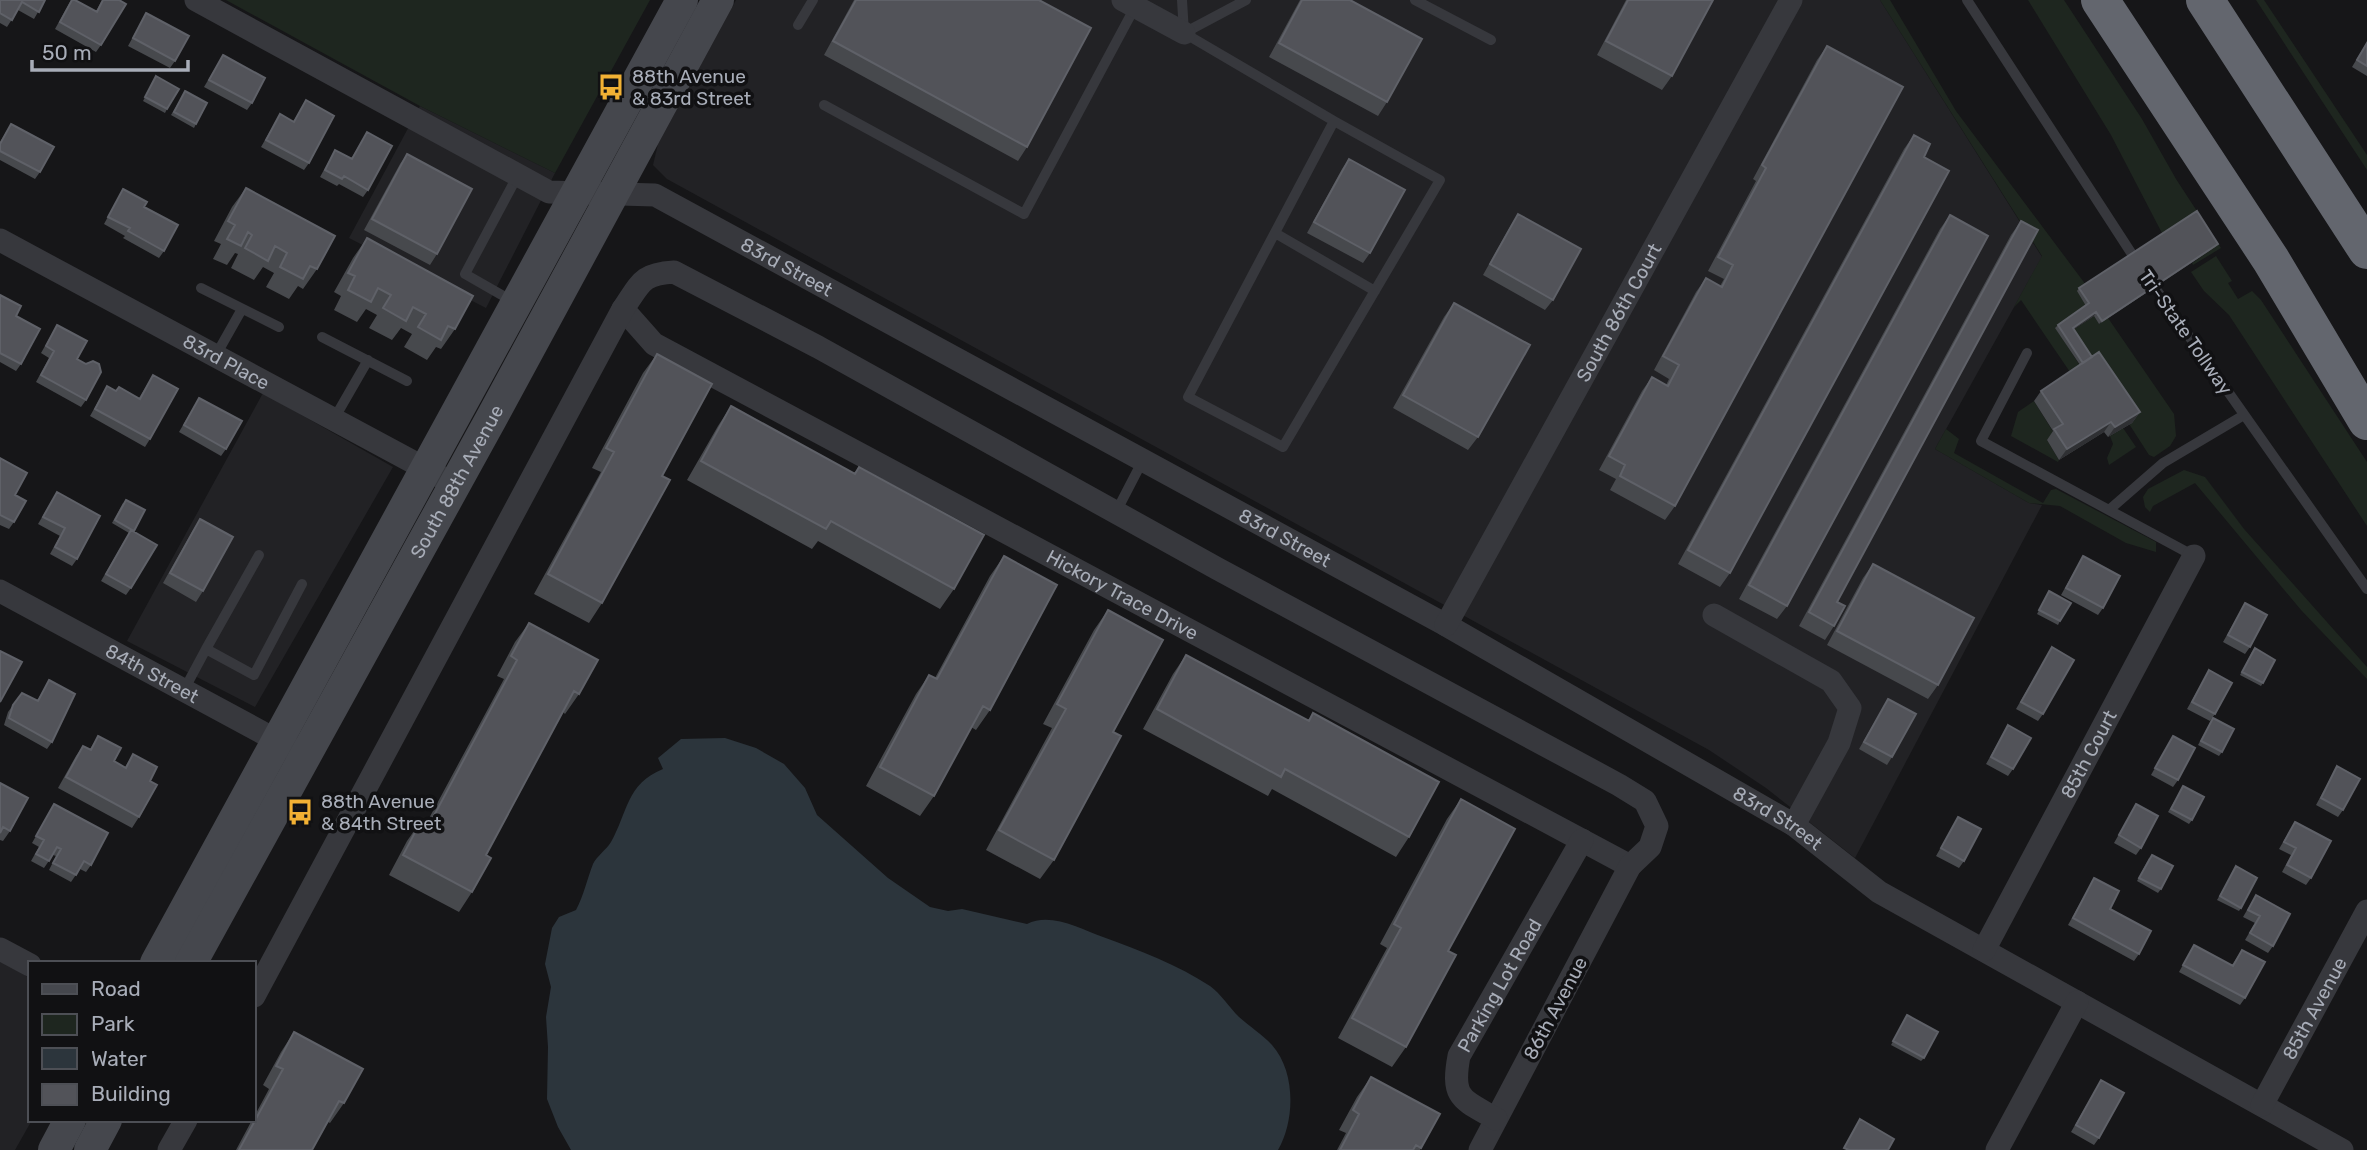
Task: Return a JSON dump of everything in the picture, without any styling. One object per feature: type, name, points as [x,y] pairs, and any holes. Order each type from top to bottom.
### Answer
[{"type":"highway","points":[[2100,0],[2271,260],[2367,421]]},
{"type":"highway","points":[[2205,0],[2367,250]]},
{"type":"street","name":"83rd Street","points":[[197,0],[549,192],[655,195],[1446,625],[1794,825],[1879,892],[2342,1150]]},
{"type":"street","name":"South 88th Avenue","points":[[157,961],[682,0]]},
{"type":"street","name":"South 88th Avenue","points":[[192,961],[718,0]]},
{"type":"street","name":"South 86th Court","points":[[1446,625],[1791,0]]},
{"type":"street","points":[[1129,3],[1184,33]]},
{"type":"street","name":"83rd Place","points":[[0,240],[454,484]]},
{"type":"street","name":"86th Avenue","points":[[256,992],[623,309],[641,283],[652,273],[674,272],[818,347],[1645,801],[1657,826],[1650,847],[1630,866],[1480,1150]]},
{"type":"street","name":"Hickory Trace Drive","points":[[623,309],[654,344],[1630,866]]},
{"type":"street","name":"85th Court","points":[[1984,950],[2194,556]]},
{"type":"street","name":"84th Street","points":[[0,591],[304,755]]},
{"type":"street","points":[[1714,615],[1831,681],[1850,708],[1839,743],[1794,825]]},
{"type":"street","name":"Parking Lot Road","points":[[1496,1119],[1462,1098],[1454,1082],[1459,1056],[1582,840]]},
{"type":"street","name":"85th Avenue","points":[[2262,1105],[2367,911]]},
{"type":"street","points":[[0,949],[28,964]]},
{"type":"street","points":[[1997,1150],[2077,1002]]},
{"type":"street","points":[[54,1150],[69,1122]]},
{"type":"street","points":[[90,1150],[105,1122]]},
{"type":"street","points":[[169,1150],[185,1122]]},
{"type":"lane","points":[[798,25],[813,0]]},
{"type":"lane","points":[[1182,0],[1184,33]]},
{"type":"lane","points":[[1184,33],[1246,0]]},
{"type":"lane","points":[[1415,0],[1492,40]]},
{"type":"lane","name":"Tri-State Tollway","points":[[1967,0],[2147,278],[2367,589]]},
{"type":"lane","points":[[824,105],[1024,214],[1129,3]]},
{"type":"lane","points":[[1184,33],[1440,180],[1283,447],[1188,397],[1334,121]]},
{"type":"lane","points":[[516,303],[465,274],[518,175]]},
{"type":"lane","points":[[1275,233],[1375,291]]},
{"type":"lane","points":[[201,288],[279,327]]},
{"type":"lane","points":[[215,355],[242,309]]},
{"type":"lane","points":[[322,337],[407,381]]},
{"type":"lane","points":[[2027,353],[1981,440],[2194,556]]},
{"type":"lane","points":[[334,419],[368,360]]},
{"type":"lane","points":[[2109,510],[2163,463],[2244,415]]},
{"type":"lane","points":[[1116,512],[1143,460]]},
{"type":"lane","points":[[184,690],[259,555]]},
{"type":"lane","points":[[206,649],[254,675],[302,584]]},
{"type":"shaded area","points":[[736,0],[1880,0],[2042,257],[1935,449],[2029,503],[2042,505],[1855,858],[1766,788],[1709,750],[667,179],[653,165],[658,144]]},
{"type":"shaded area","points":[[420,106],[555,173],[486,308],[349,238]]},
{"type":"shaded area","points":[[263,393],[393,467],[255,707],[127,641]]},
{"type":"shaded area","points":[[0,961],[28,977],[28,1122],[31,1122],[15,1150],[0,1150]]},
{"type":"green space","points":[[226,0],[650,0],[555,173],[420,106]]},
{"type":"green space","points":[[1880,0],[1890,0],[1956,111],[2086,285],[2087,307],[2056,328],[2082,369],[2072,375],[2021,300],[2014,307],[2042,256]]},
{"type":"green space","points":[[2028,0],[2064,0],[2142,119],[2176,179],[2221,248],[2193,265],[2192,263],[2215,247],[2163,235],[2111,135]]},
{"type":"green space","points":[[2256,0],[2264,0],[2367,155],[2367,170]]},
{"type":"green space","points":[[2216,256],[2232,281],[2228,283],[2238,299],[2252,291],[2261,300],[2367,462],[2367,526],[2229,315],[2204,291],[2191,272]]},
{"type":"green space","points":[[2094,316],[2099,324],[2108,318],[2174,414],[2176,436],[2170,446],[2154,457],[2149,455],[2070,332]]},
{"type":"green space","points":[[2034,401],[2055,435],[2047,440],[2058,462],[2011,436],[2018,412]]},
{"type":"green space","points":[[2123,428],[2136,447],[2109,465],[2107,458],[2113,444],[2110,436]]},
{"type":"green space","points":[[1946,429],[1959,439],[1954,453],[2043,503],[2051,490],[2056,489],[2156,542],[2156,552],[2126,543],[2060,506],[2029,503],[1935,449]]},
{"type":"green space","points":[[2184,470],[2205,477],[2244,529],[2367,667],[2367,679],[2301,610],[2195,483],[2153,506],[2150,512],[2145,507],[2143,497],[2148,489]]},
{"type":"water","points":[[725,738],[756,748],[784,764],[805,788],[817,815],[888,878],[930,907],[948,911],[962,909],[1027,924],[1046,920],[1065,923],[1158,958],[1210,986],[1239,1017],[1272,1045],[1280,1056],[1289,1082],[1290,1111],[1284,1138],[1278,1150],[571,1150],[547,1099],[546,1017],[551,987],[545,964],[552,928],[559,917],[576,910],[593,864],[611,842],[629,800],[642,783],[663,769],[658,758],[681,739]]},
{"type":"building","points":[[0,0],[45,0],[39,12],[22,2],[12,20],[0,13]]},
{"type":"building","points":[[72,0],[97,12],[103,0],[119,0],[126,4],[101,45],[60,22]]},
{"type":"building","points":[[856,0],[1039,0],[1091,28],[1027,147],[833,41]]},
{"type":"building","points":[[1302,0],[1350,0],[1422,39],[1387,102],[1279,43]]},
{"type":"building","points":[[1628,0],[1713,0],[1672,76],[1606,41]]},
{"type":"building","points":[[146,13],[189,36],[175,61],[133,38]]},
{"type":"building","points":[[2367,43],[2367,66],[2357,60]]},
{"type":"building","points":[[1827,46],[1903,87],[1675,506],[1620,476],[1625,465],[1609,456],[1652,377],[1668,386],[1679,365],[1663,356],[1706,278],[1722,287],[1733,265],[1718,257],[1766,168],[1762,165]]},
{"type":"building","points":[[223,55],[265,78],[252,103],[209,80]]},
{"type":"building","points":[[156,76],[179,89],[167,109],[145,97]]},
{"type":"building","points":[[185,91],[207,103],[196,124],[174,112]]},
{"type":"building","points":[[306,100],[334,116],[309,163],[266,140],[280,114],[294,122]]},
{"type":"building","points":[[11,124],[54,147],[40,172],[0,151],[0,144]]},
{"type":"building","points":[[367,132],[392,146],[368,190],[344,176],[342,179],[325,170],[335,150],[352,159]]},
{"type":"building","points":[[1914,135],[1930,144],[1924,157],[1949,171],[1730,573],[1688,550]]},
{"type":"building","points":[[407,154],[472,189],[437,254],[372,219]]},
{"type":"building","points":[[1349,159],[1405,190],[1370,253],[1314,222]]},
{"type":"building","points":[[246,188],[335,236],[317,269],[310,266],[303,279],[280,267],[287,253],[275,246],[268,261],[245,248],[252,235],[248,232],[241,246],[227,239],[235,225],[228,221]]},
{"type":"building","points":[[123,189],[147,202],[144,207],[178,225],[164,251],[108,217]]},
{"type":"building","points":[[2197,211],[2218,244],[2102,321],[2096,312],[2073,328],[2092,357],[2083,363],[2058,325],[2089,303],[2079,288]]},
{"type":"building","points":[[1518,214],[1581,249],[1553,300],[1490,264]]},
{"type":"building","points":[[1950,215],[1988,236],[1787,606],[1749,585]]},
{"type":"building","points":[[2021,221],[2038,230],[1837,602],[1845,606],[1834,626],[1809,612]]},
{"type":"building","points":[[367,238],[473,296],[455,329],[448,326],[441,340],[418,327],[426,314],[413,307],[406,321],[383,308],[391,295],[378,288],[371,302],[348,290],[355,276],[348,273]]},
{"type":"building","points":[[0,295],[21,306],[16,316],[40,329],[21,364],[0,353]]},
{"type":"building","points":[[1454,303],[1530,345],[1478,437],[1403,395]]},
{"type":"building","points":[[57,325],[87,341],[77,359],[86,364],[93,361],[99,364],[101,372],[86,400],[41,375],[54,351],[46,346]]},
{"type":"building","points":[[2099,352],[2140,412],[2115,427],[2111,422],[2067,449],[2054,429],[2063,424],[2041,391]]},
{"type":"building","points":[[657,354],[712,384],[662,476],[670,480],[602,603],[548,574],[614,452],[606,448]]},
{"type":"building","points":[[153,375],[178,389],[150,439],[95,409],[107,386],[116,391],[119,387],[140,399]]},
{"type":"building","points":[[199,398],[242,421],[226,449],[184,425]]},
{"type":"building","points":[[731,406],[855,474],[859,467],[984,535],[954,589],[831,521],[826,529],[701,461]]},
{"type":"building","points":[[0,458],[27,473],[15,495],[26,501],[14,522],[0,515]]},
{"type":"building","points":[[57,492],[100,516],[77,559],[55,547],[65,528],[43,517]]},
{"type":"building","points":[[126,500],[145,510],[134,531],[115,520]]},
{"type":"building","points":[[200,519],[233,537],[203,591],[170,573]]},
{"type":"building","points":[[131,530],[157,545],[131,588],[106,574]]},
{"type":"building","points":[[1004,556],[1057,585],[990,710],[983,706],[934,796],[880,767],[929,675],[937,679]]},
{"type":"building","points":[[2083,556],[2120,576],[2103,608],[2066,588]]},
{"type":"building","points":[[1873,564],[1974,618],[1938,685],[1837,631]]},
{"type":"building","points":[[2049,591],[2071,603],[2060,621],[2039,610]]},
{"type":"building","points":[[2245,603],[2267,615],[2250,647],[2228,635]]},
{"type":"building","points":[[1108,610],[1163,640],[1113,732],[1121,736],[1054,860],[999,830],[1066,709],[1057,704]]},
{"type":"building","points":[[529,623],[598,660],[579,694],[574,691],[486,855],[491,858],[472,892],[403,855],[421,821],[429,825],[517,660],[511,656]]},
{"type":"building","points":[[2052,647],[2074,660],[2043,714],[2021,702]]},
{"type":"building","points":[[2255,648],[2275,660],[2263,683],[2242,672]]},
{"type":"building","points":[[0,651],[22,662],[0,702]]},
{"type":"building","points":[[1186,655],[1309,721],[1313,713],[1439,782],[1409,837],[1285,769],[1281,777],[1157,709]]},
{"type":"building","points":[[2209,670],[2232,683],[2215,714],[2192,702]]},
{"type":"building","points":[[49,680],[75,694],[52,742],[9,718],[13,705],[22,693],[38,701]]},
{"type":"building","points":[[1888,699],[1916,714],[1892,757],[1864,742]]},
{"type":"building","points":[[2213,718],[2234,729],[2222,752],[2201,741]]},
{"type":"building","points":[[2008,725],[2031,738],[2013,769],[1991,757]]},
{"type":"building","points":[[98,736],[121,748],[114,761],[126,768],[133,754],[157,767],[150,781],[157,785],[139,817],[66,777],[83,746],[91,750]]},
{"type":"building","points":[[2173,736],[2195,748],[2178,780],[2155,768]]},
{"type":"building","points":[[2337,766],[2360,779],[2343,810],[2321,798]]},
{"type":"building","points":[[0,783],[28,798],[10,831],[3,827],[0,833]]},
{"type":"building","points":[[2183,786],[2204,797],[2192,820],[2171,809]]},
{"type":"building","points":[[1461,799],[1515,829],[1448,951],[1456,955],[1406,1047],[1352,1018],[1401,928],[1394,924]]},
{"type":"building","points":[[54,804],[108,833],[91,865],[84,861],[76,875],[53,863],[61,849],[57,847],[49,861],[36,854],[44,840],[36,836]]},
{"type":"building","points":[[2136,804],[2158,816],[2141,848],[2119,835]]},
{"type":"building","points":[[1958,817],[1981,829],[1964,861],[1941,848]]},
{"type":"building","points":[[2295,822],[2331,841],[2311,878],[2287,865],[2296,848],[2284,842]]},
{"type":"building","points":[[2152,855],[2173,866],[2161,889],[2139,878]]},
{"type":"building","points":[[2236,866],[2257,878],[2241,908],[2220,896]]},
{"type":"building","points":[[2094,878],[2119,891],[2110,909],[2151,931],[2139,954],[2073,918]]},
{"type":"building","points":[[2256,895],[2290,914],[2273,946],[2250,933],[2260,916],[2248,910]]},
{"type":"building","points":[[2194,945],[2233,966],[2242,950],[2265,962],[2245,998],[2183,965]]},
{"type":"building","points":[[1907,1015],[1938,1032],[1924,1058],[1893,1041]]},
{"type":"building","points":[[294,1032],[363,1069],[344,1103],[339,1101],[312,1150],[239,1150],[283,1069],[276,1066]]},
{"type":"building","points":[[1371,1077],[1440,1114],[1421,1148],[1416,1145],[1413,1150],[1340,1150],[1359,1114],[1353,1110]]},
{"type":"building","points":[[2101,1080],[2124,1093],[2099,1138],[2076,1125]]},
{"type":"building","points":[[1860,1119],[1894,1139],[1888,1150],[1844,1148]]},
{"type":"place","name":"88th Avenue & 83rd Street","points":[[611,87]]},
{"type":"place","name":"88th Avenue & 84th Street","points":[[300,812]]}]
